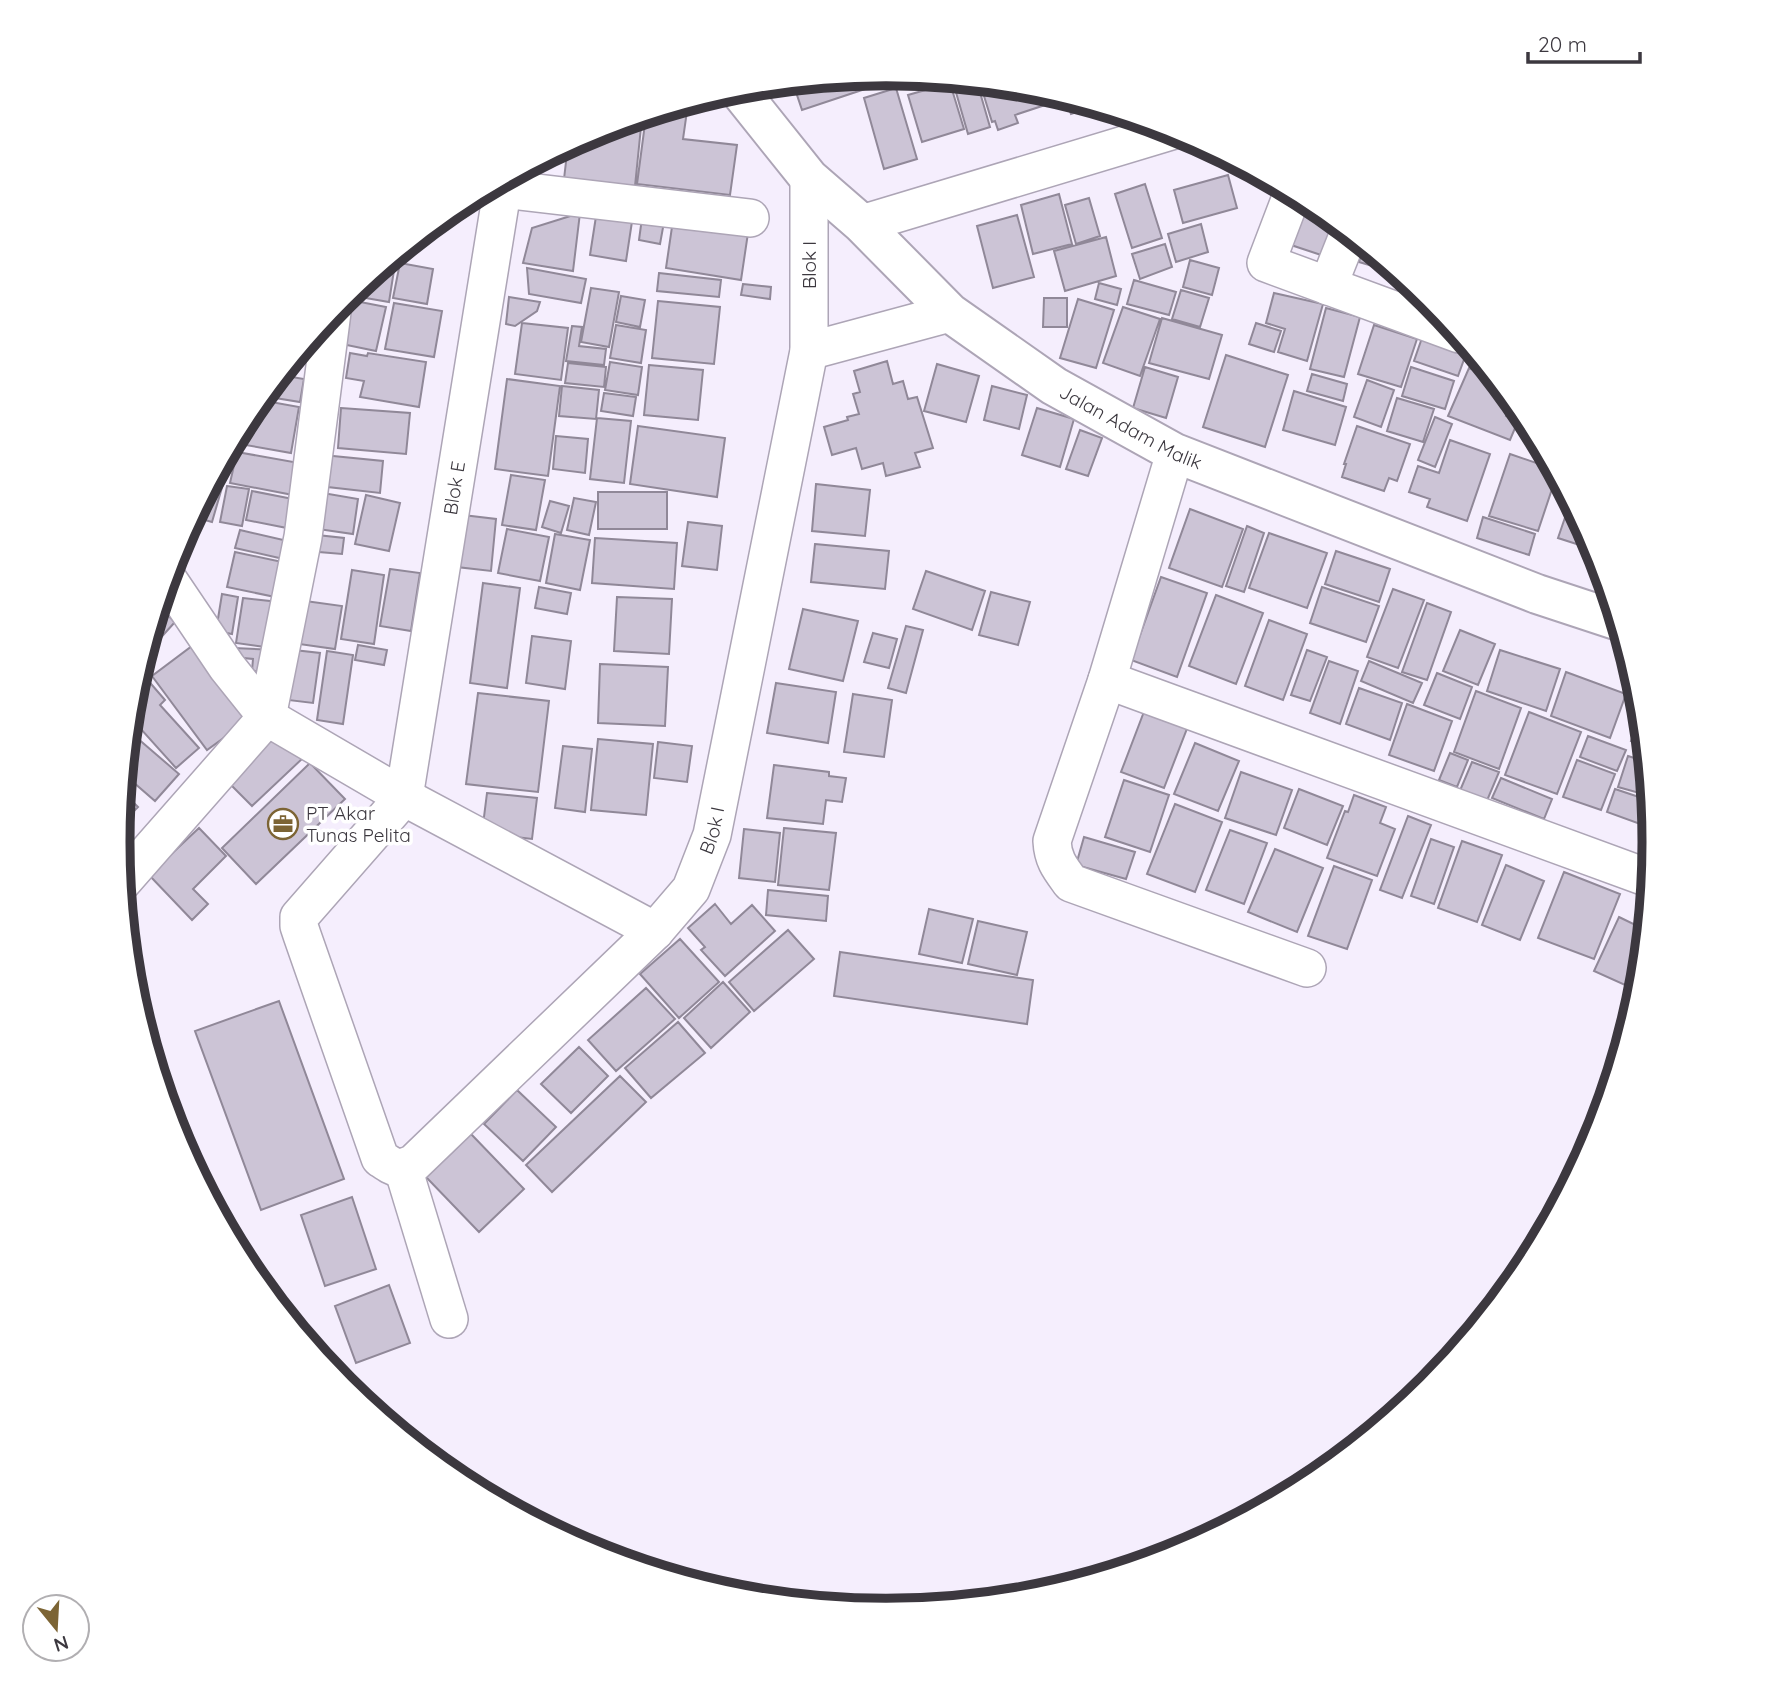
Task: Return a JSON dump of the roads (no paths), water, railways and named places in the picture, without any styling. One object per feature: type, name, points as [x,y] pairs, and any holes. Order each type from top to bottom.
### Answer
[{"type":"street","name":"Jalan Adam Malik","points":[[746,99],[809,178],[862,224],[950,313],[1054,386],[1175,453],[1537,594],[1609,618]]},
{"type":"street","points":[[862,224],[1156,136]]},
{"type":"street","name":"Blok I","points":[[392,1163],[414,1163],[655,931],[691,889],[712,835],[809,351],[809,178]]},
{"type":"street","points":[[512,185],[750,218]]},
{"type":"street","name":"Blok E","points":[[404,797],[503,190]]},
{"type":"street","points":[[1289,202],[1266,263],[1440,327]]},
{"type":"street","points":[[1328,286],[1346,241]]},
{"type":"street","points":[[809,351],[950,313]]},
{"type":"street","points":[[131,872],[267,717],[303,537],[330,331]]},
{"type":"street","points":[[1175,453],[1107,680],[1052,841],[1052,853],[1071,883],[1307,968]]},
{"type":"street","points":[[174,588],[228,667],[267,717],[404,797],[655,931]]},
{"type":"street","points":[[1107,680],[1642,876]]},
{"type":"street","points":[[404,797],[299,917],[299,926],[392,1163],[449,1319]]},
{"type":"place","name":"PT Akar Tunas Pelita","points":[[283,824]]}]
